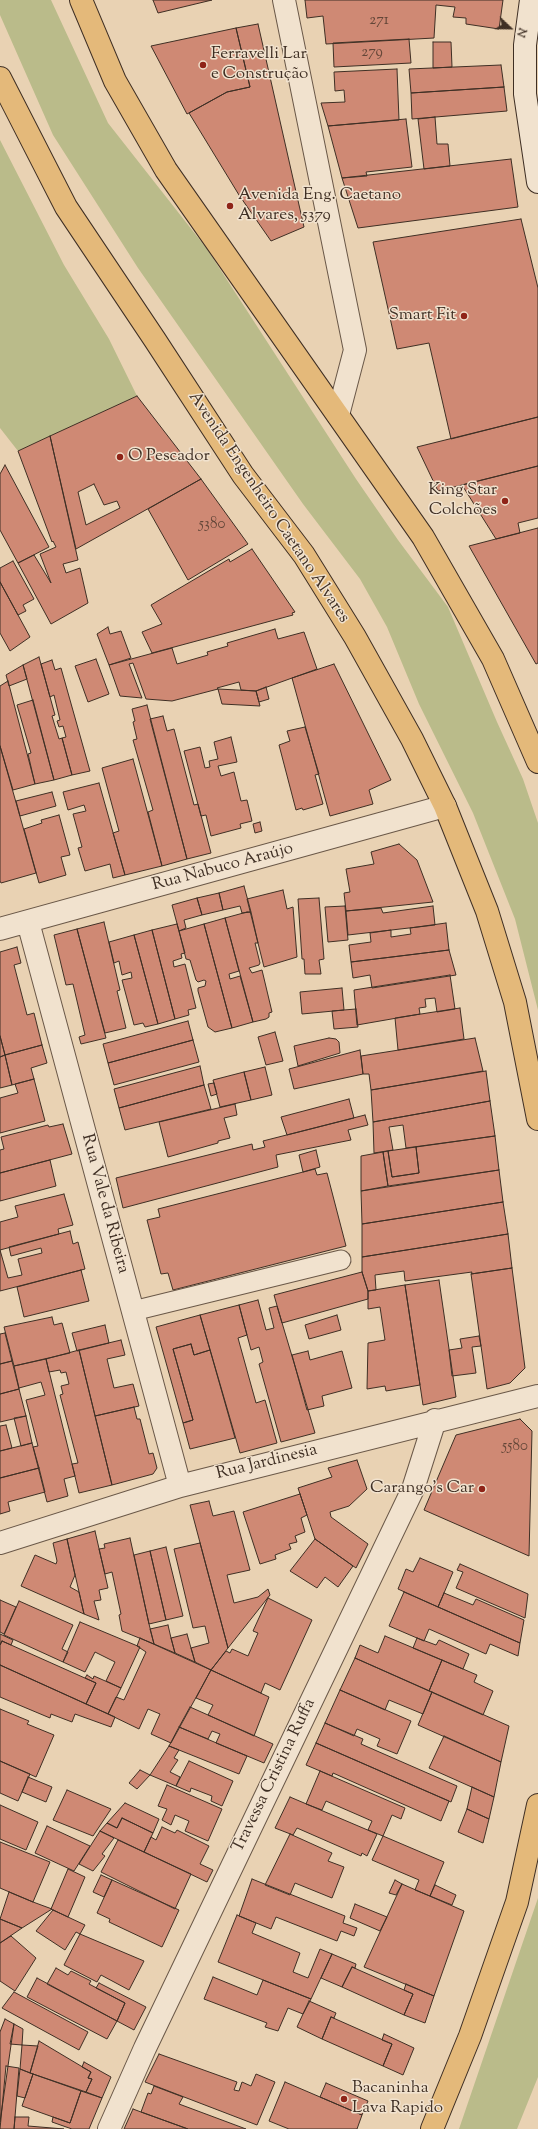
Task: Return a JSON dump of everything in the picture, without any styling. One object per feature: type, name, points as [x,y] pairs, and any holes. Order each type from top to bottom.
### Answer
[{"type":"main road","points":[[81,0],[115,81],[166,170],[423,537],[493,659],[538,762]]},
{"type":"main road","name":"Avenida Engenheiro Caetano Alvares","points":[[0,78],[66,207],[243,475],[304,555],[355,637],[412,739],[445,806],[486,911],[515,1002],[538,1119]]},
{"type":"main road","points":[[432,2129],[470,2036],[517,1902],[538,1805]]},
{"type":"street","points":[[284,0],[355,350],[338,415]]},
{"type":"street","points":[[531,0],[525,46],[525,94],[538,182]]},
{"type":"street","name":"Rua Nabuco Araújo","points":[[0,929],[445,806]]},
{"type":"street","name":"Rua Vale da Ribeira","points":[[28,922],[180,1486]]},
{"type":"street","name":"Rua Jardinesia","points":[[0,1543],[180,1486],[435,1420],[538,1396]]},
{"type":"street","name":"Travessa Cristina Ruffa","points":[[109,2129],[145,2048],[413,1489],[435,1420]]},
{"type":"lane","points":[[133,1311],[341,1260]]},
{"type":"green space","points":[[0,0],[51,0],[108,123],[207,249],[356,479],[398,540],[448,607],[523,779],[538,823],[538,1010],[515,919],[473,813],[419,704],[387,627],[360,579],[303,504],[138,268],[53,135],[0,15]]},
{"type":"green space","points":[[0,140],[64,265],[109,339],[137,396],[18,451],[0,428]]},
{"type":"green space","points":[[538,1898],[538,2077],[517,2129],[459,2129]]},
{"type":"building","points":[[153,0],[212,0],[158,13]]},
{"type":"building","points":[[305,0],[503,0],[499,29],[466,24],[466,18],[453,17],[455,7],[436,5],[434,38],[326,44],[323,16],[307,18]]},
{"type":"building","points":[[258,24],[304,227],[271,241],[239,195],[189,113],[227,92],[250,87],[236,28]]},
{"type":"building","name":"Ferravelli Lar e Construção","points":[[236,28],[250,87],[227,92],[187,114],[151,46]]},
{"type":"building","points":[[409,39],[411,63],[334,67],[333,43]]},
{"type":"building","points":[[433,42],[451,42],[452,67],[433,68]]},
{"type":"building","points":[[501,65],[504,87],[411,93],[409,69]]},
{"type":"building","points":[[397,69],[399,120],[328,126],[321,103],[345,102],[344,90],[335,91],[334,72]]},
{"type":"building","points":[[504,87],[507,111],[412,119],[411,93]]},
{"type":"building","points":[[435,117],[437,144],[448,144],[450,166],[424,169],[418,119]]},
{"type":"building","points":[[406,119],[412,167],[366,172],[367,176],[342,178],[328,126]]},
{"type":"building","points":[[511,159],[518,207],[358,228],[342,178]]},
{"type":"building","name":"Smart Fit","points":[[521,219],[538,288],[538,417],[451,439],[429,343],[397,349],[373,242]]},
{"type":"building","name":"O Pescador","points":[[137,396],[201,479],[76,549],[50,436]],"holes":[[[94,484],[104,505],[117,501],[120,508],[86,525],[78,492]]]},
{"type":"building","points":[[538,417],[538,466],[438,491],[417,447]]},
{"type":"building","points":[[50,436],[78,560],[63,564],[66,573],[80,568],[88,603],[51,624],[18,563],[34,555],[51,583],[40,554],[56,547],[53,541],[52,542],[18,451]]},
{"type":"building","points":[[5,465],[49,547],[18,563],[0,530],[0,474]]},
{"type":"building","name":"King Star Colchões","points":[[538,466],[538,518],[518,523],[520,533],[496,539],[462,485]]},
{"type":"building","points":[[201,479],[248,544],[188,580],[148,509]]},
{"type":"building","points":[[538,528],[538,663],[536,664],[469,546]]},
{"type":"building","points":[[252,549],[295,612],[292,613],[293,615],[152,653],[142,632],[162,624],[151,605],[229,559],[230,562]]},
{"type":"building","points":[[13,561],[34,599],[23,605],[26,611],[18,615],[0,582],[0,568]]},
{"type":"building","points":[[0,582],[30,637],[10,651],[0,633]]},
{"type":"building","points":[[108,627],[110,634],[121,631],[131,658],[109,665],[97,634]]},
{"type":"building","points":[[275,629],[278,639],[304,632],[317,669],[256,691],[241,690],[239,682],[172,701],[146,699],[133,663],[129,664],[142,698],[120,696],[109,665],[172,648],[177,664],[208,655],[207,652],[228,646],[227,643]]},
{"type":"building","points":[[39,657],[55,715],[52,716],[59,739],[62,738],[72,775],[54,780],[23,665]]},
{"type":"building","points":[[96,659],[109,694],[88,702],[75,666]]},
{"type":"building","points":[[52,660],[55,670],[61,668],[90,771],[72,775],[62,738],[66,737],[63,726],[59,727],[57,721],[60,720],[54,695],[50,697],[41,664]]},
{"type":"building","points":[[334,664],[391,780],[369,790],[373,804],[330,816],[292,678]]},
{"type":"building","points":[[23,665],[27,679],[9,686],[6,675]]},
{"type":"building","points":[[8,681],[35,784],[13,790],[0,746],[0,686]]},
{"type":"building","points":[[266,687],[269,699],[259,702],[256,691]]},
{"type":"building","points":[[218,689],[256,691],[260,706],[222,704]]},
{"type":"building","points":[[33,700],[54,780],[35,784],[28,754],[31,753],[17,705]]},
{"type":"building","points":[[147,705],[187,859],[162,866],[148,812],[153,810],[133,740],[137,739],[132,709]]},
{"type":"building","points":[[163,716],[167,731],[174,729],[194,805],[198,804],[211,853],[187,859],[150,719]]},
{"type":"building","points":[[305,727],[319,774],[315,775],[323,804],[303,810],[302,808],[296,810],[279,745],[290,741],[287,731]]},
{"type":"building","points":[[231,737],[237,762],[218,766],[221,776],[234,772],[241,801],[247,800],[252,821],[240,824],[241,828],[211,836],[206,815],[201,816],[184,751],[200,747],[205,768],[210,767],[209,761],[218,759],[214,742]]},
{"type":"building","points":[[0,746],[36,873],[1,883],[0,881]]},
{"type":"building","points":[[133,759],[162,866],[125,875],[113,833],[119,831],[102,768]]},
{"type":"building","points":[[99,783],[125,875],[113,878],[110,864],[85,871],[78,848],[82,847],[73,814],[86,811],[84,805],[68,810],[63,792]]},
{"type":"building","points":[[52,792],[56,806],[20,816],[16,801]]},
{"type":"building","points":[[59,815],[70,855],[61,857],[66,875],[39,883],[24,829],[42,823],[41,820]]},
{"type":"building","points":[[260,822],[262,831],[255,833],[253,824]]},
{"type":"building","points":[[399,844],[417,860],[433,902],[346,911],[344,893],[350,892],[346,869],[374,864],[371,852]]},
{"type":"building","points":[[244,886],[251,912],[242,913],[240,906],[223,910],[219,893]]},
{"type":"building","points":[[283,890],[287,909],[293,907],[297,957],[264,967],[247,899]]},
{"type":"building","points":[[219,893],[223,910],[202,915],[197,898]]},
{"type":"building","points":[[197,898],[202,915],[184,920],[186,928],[179,931],[172,905]]},
{"type":"building","points":[[319,898],[324,959],[319,960],[321,974],[305,974],[304,959],[302,959],[298,899]]},
{"type":"building","points":[[345,906],[348,940],[328,942],[325,907]]},
{"type":"building","points":[[433,906],[435,925],[348,935],[346,911],[381,908],[383,913]]},
{"type":"building","points":[[251,912],[258,943],[255,943],[260,963],[259,965],[249,968],[252,973],[262,970],[272,1012],[269,1013],[269,1017],[266,1019],[253,1022],[225,918]]},
{"type":"building","points":[[225,918],[239,971],[229,974],[230,979],[240,976],[253,1022],[232,1028],[204,924]]},
{"type":"building","points":[[104,922],[120,990],[117,991],[126,1028],[105,1033],[77,929]]},
{"type":"building","points":[[446,923],[449,950],[351,962],[349,945],[371,942],[370,933],[391,930],[391,937],[411,934],[410,928]]},
{"type":"building","points":[[177,924],[185,953],[181,954],[182,958],[173,961],[174,967],[185,964],[196,1008],[188,1010],[189,1015],[175,1019],[152,930]]},
{"type":"building","points":[[204,924],[232,1028],[215,1032],[208,1027],[198,991],[198,988],[205,986],[206,981],[204,980],[198,982],[196,980],[190,960],[186,959],[179,931]]},
{"type":"building","points":[[77,929],[106,1038],[81,1044],[79,1037],[85,1035],[73,984],[66,985],[54,935]]},
{"type":"building","points":[[152,930],[175,1019],[158,1024],[134,935]]},
{"type":"building","points":[[134,935],[158,1024],[145,1027],[143,1023],[134,1025],[122,980],[132,978],[131,972],[122,975],[119,961],[114,963],[109,942]]},
{"type":"building","points":[[17,947],[21,963],[14,965],[27,1015],[34,1013],[42,1045],[5,1055],[0,1036],[0,952]]},
{"type":"building","points":[[449,950],[456,975],[372,988],[370,975],[353,978],[351,962]]},
{"type":"building","points":[[450,975],[455,1009],[437,1012],[435,998],[425,999],[426,1007],[419,1008],[420,1014],[357,1025],[354,990]]},
{"type":"building","points":[[342,988],[344,1010],[302,1014],[300,992]]},
{"type":"building","points":[[460,1008],[464,1039],[398,1050],[395,1018]]},
{"type":"building","points":[[356,1009],[358,1027],[334,1029],[332,1011]]},
{"type":"building","points":[[188,1021],[193,1040],[108,1063],[103,1044]]},
{"type":"building","points":[[275,1032],[283,1061],[266,1065],[258,1037]]},
{"type":"building","points":[[0,1036],[5,1055],[0,1057]]},
{"type":"building","points":[[329,1038],[336,1039],[339,1042],[340,1053],[298,1066],[294,1046]]},
{"type":"building","points":[[475,1038],[483,1071],[371,1090],[369,1074],[363,1074],[361,1056]]},
{"type":"building","points":[[193,1040],[199,1062],[114,1085],[108,1063]]},
{"type":"building","points":[[42,1045],[47,1063],[31,1068],[34,1079],[12,1085],[5,1055]]},
{"type":"building","points":[[360,1050],[363,1074],[294,1089],[289,1069]]},
{"type":"building","points":[[5,1055],[12,1085],[0,1088],[0,1057]]},
{"type":"building","points":[[200,1066],[204,1085],[119,1108],[114,1089]]},
{"type":"building","points":[[265,1067],[272,1095],[251,1100],[244,1072]]},
{"type":"building","points":[[486,1071],[490,1101],[373,1122],[371,1090]]},
{"type":"building","points":[[244,1072],[251,1100],[220,1107],[213,1080]]},
{"type":"building","points":[[34,1079],[45,1121],[0,1133],[0,1098],[18,1093],[15,1084]]},
{"type":"building","points":[[214,1083],[217,1094],[211,1096],[208,1084]]},
{"type":"building","points":[[204,1085],[211,1109],[125,1130],[119,1108]]},
{"type":"building","points":[[349,1099],[354,1118],[287,1135],[281,1117]]},
{"type":"building","points":[[490,1101],[495,1136],[406,1148],[403,1125],[389,1127],[393,1150],[374,1153],[373,1122]]},
{"type":"building","points":[[235,1104],[237,1115],[224,1118],[230,1138],[218,1141],[218,1143],[168,1157],[159,1122]]},
{"type":"building","points":[[365,1115],[368,1125],[348,1130],[351,1140],[276,1155],[278,1167],[123,1208],[116,1178],[252,1144],[253,1150],[265,1147],[263,1141]]},
{"type":"building","points":[[63,1124],[72,1154],[0,1173],[0,1150],[4,1149],[1,1137],[48,1125],[49,1127]]},
{"type":"building","points":[[495,1136],[499,1170],[388,1186],[383,1152],[388,1151],[392,1177],[419,1173],[416,1147]]},
{"type":"building","points":[[416,1147],[419,1173],[392,1177],[388,1151]]},
{"type":"building","points":[[316,1150],[320,1167],[303,1172],[299,1155]]},
{"type":"building","points":[[383,1152],[388,1186],[361,1191],[361,1156]]},
{"type":"building","points":[[50,1160],[56,1186],[0,1201],[0,1173]]},
{"type":"building","points":[[315,1169],[317,1175],[327,1173],[346,1246],[173,1290],[168,1273],[161,1274],[147,1220],[160,1217],[158,1209]]},
{"type":"building","points":[[499,1170],[503,1202],[362,1224],[361,1191]]},
{"type":"building","points":[[64,1194],[73,1225],[58,1229],[59,1234],[0,1250],[0,1222],[18,1217],[15,1206]]},
{"type":"building","points":[[503,1202],[508,1234],[362,1257],[362,1224]]},
{"type":"building","points":[[70,1231],[73,1244],[78,1242],[85,1269],[0,1291],[0,1250],[8,1278],[22,1275],[18,1259],[42,1253],[41,1248],[11,1256],[9,1247]]},
{"type":"building","points":[[508,1234],[512,1268],[405,1281],[404,1271],[375,1275],[376,1290],[368,1291],[362,1272],[362,1257]]},
{"type":"building","points":[[512,1268],[525,1368],[510,1383],[487,1389],[471,1274]]},
{"type":"building","points":[[81,1270],[89,1301],[24,1317],[17,1287]]},
{"type":"building","points":[[362,1272],[368,1291],[368,1299],[282,1323],[274,1295]]},
{"type":"building","points":[[439,1280],[456,1397],[423,1405],[405,1285]]},
{"type":"building","points":[[405,1285],[420,1385],[386,1391],[385,1386],[367,1389],[368,1343],[385,1340],[380,1307],[368,1309],[368,1291]]},
{"type":"building","points":[[258,1300],[266,1330],[274,1328],[269,1308],[277,1306],[315,1433],[281,1442],[259,1364],[263,1362],[259,1347],[251,1350],[239,1305]]},
{"type":"building","points":[[239,1305],[247,1335],[238,1338],[256,1403],[265,1400],[277,1443],[240,1453],[200,1315]]},
{"type":"building","points":[[200,1315],[210,1350],[194,1355],[191,1344],[173,1349],[193,1420],[183,1423],[156,1327]]},
{"type":"building","points":[[337,1315],[341,1330],[309,1339],[305,1325]]},
{"type":"building","points":[[52,1317],[54,1325],[62,1323],[70,1353],[14,1366],[4,1327]]},
{"type":"building","points":[[105,1325],[109,1343],[77,1351],[72,1333]]},
{"type":"building","points":[[5,1333],[12,1361],[0,1364],[0,1334]]},
{"type":"building","points":[[479,1336],[481,1346],[472,1347],[476,1373],[452,1376],[449,1350],[462,1348],[460,1339]]},
{"type":"building","points":[[121,1340],[125,1355],[107,1359],[114,1388],[133,1384],[139,1406],[95,1416],[79,1350]]},
{"type":"building","points":[[191,1344],[194,1355],[210,1350],[235,1438],[190,1449],[183,1423],[193,1420],[173,1349]]},
{"type":"building","points":[[79,1350],[112,1485],[79,1493],[72,1464],[78,1463],[60,1395],[63,1394],[61,1386],[69,1384],[66,1372],[61,1373],[60,1370],[49,1372],[46,1359]]},
{"type":"building","points":[[308,1351],[310,1360],[342,1351],[352,1388],[322,1396],[324,1406],[307,1410],[292,1355]]},
{"type":"building","points":[[46,1359],[75,1476],[64,1479],[68,1496],[47,1502],[33,1447],[38,1446],[26,1400],[45,1395],[41,1382],[19,1388],[14,1366]]},
{"type":"building","points":[[12,1361],[19,1389],[0,1394],[0,1364]]},
{"type":"building","points":[[19,1389],[26,1416],[0,1422],[0,1394]]},
{"type":"building","points":[[134,1407],[137,1419],[140,1419],[149,1454],[153,1453],[157,1468],[153,1474],[112,1485],[95,1416]]},
{"type":"building","points":[[26,1416],[32,1443],[21,1446],[14,1418]]},
{"type":"building","name":"Carango's Car","points":[[520,1419],[532,1431],[529,1556],[424,1510],[456,1435]]},
{"type":"building","points":[[6,1425],[12,1448],[0,1451],[0,1426]]},
{"type":"building","points":[[32,1443],[39,1468],[0,1478],[0,1451]]},
{"type":"building","points":[[357,1460],[367,1489],[349,1506],[330,1512],[331,1517],[368,1544],[356,1568],[315,1539],[298,1488],[332,1477],[328,1468]]},
{"type":"building","points":[[39,1468],[45,1492],[8,1502],[10,1511],[0,1514],[0,1478]]},
{"type":"building","points":[[300,1494],[307,1515],[301,1518],[305,1532],[295,1536],[297,1542],[289,1544],[291,1549],[275,1555],[276,1559],[260,1564],[243,1512]]},
{"type":"building","points":[[209,1501],[213,1516],[234,1511],[250,1570],[227,1575],[234,1603],[258,1597],[268,1589],[270,1595],[228,1648],[190,1505]]},
{"type":"building","points":[[95,1531],[108,1588],[99,1590],[101,1600],[94,1601],[99,1620],[84,1614],[67,1539]]},
{"type":"building","points":[[130,1538],[154,1644],[122,1631],[119,1615],[121,1614],[112,1572],[105,1574],[99,1549],[105,1548],[104,1544]]},
{"type":"building","points":[[67,1539],[75,1575],[70,1587],[79,1592],[84,1614],[21,1586],[35,1555],[56,1564],[57,1561],[53,1543]]},
{"type":"building","points":[[315,1539],[353,1566],[338,1587],[325,1577],[317,1588],[290,1571]]},
{"type":"building","points":[[200,1543],[228,1648],[211,1670],[195,1662],[191,1648],[209,1643],[205,1626],[193,1628],[174,1549]]},
{"type":"building","points":[[166,1547],[183,1616],[166,1620],[150,1551]]},
{"type":"building","points":[[150,1551],[166,1620],[149,1624],[134,1555]]},
{"type":"building","points":[[420,1558],[453,1572],[438,1607],[398,1589],[406,1569],[413,1572]]},
{"type":"building","points":[[460,1564],[528,1594],[525,1618],[456,1588],[463,1572],[457,1570]]},
{"type":"building","points":[[404,1592],[520,1643],[518,1656],[490,1644],[486,1654],[429,1629],[424,1641],[389,1626]]},
{"type":"building","points":[[444,1593],[473,1605],[476,1599],[524,1620],[520,1643],[438,1607]]},
{"type":"building","points":[[268,1598],[312,1620],[280,1690],[265,1683],[261,1693],[211,1670],[226,1651],[230,1653],[232,1649],[248,1656],[258,1633],[253,1631]]},
{"type":"building","points":[[0,1600],[16,1607],[4,1634],[0,1632]]},
{"type":"building","points":[[19,1601],[73,1625],[62,1649],[68,1652],[63,1662],[4,1635]]},
{"type":"building","points":[[80,1622],[140,1647],[121,1688],[106,1681],[115,1662],[95,1652],[85,1672],[63,1662]]},
{"type":"building","points":[[168,1625],[175,1653],[154,1644],[150,1629]]},
{"type":"building","points":[[0,1634],[13,1640],[11,1645],[2,1641],[0,1645]]},
{"type":"building","points":[[187,1634],[195,1662],[175,1653],[171,1638]]},
{"type":"building","points":[[385,1636],[442,1660],[429,1691],[355,1658],[360,1645],[378,1653]]},
{"type":"building","points":[[140,1638],[211,1670],[171,1743],[151,1734],[160,1714],[148,1709],[139,1729],[108,1714],[116,1697],[124,1700],[146,1652],[137,1646]]},
{"type":"building","points":[[417,1638],[436,1645],[439,1640],[469,1654],[463,1669],[413,1648]]},
{"type":"building","points":[[2,1641],[96,1683],[86,1704],[0,1665],[0,1645]]},
{"type":"building","points":[[355,1658],[432,1692],[423,1714],[389,1700],[385,1710],[340,1690]]},
{"type":"building","points":[[442,1660],[477,1675],[474,1682],[493,1691],[483,1715],[429,1691]]},
{"type":"building","points":[[0,1665],[115,1717],[111,1727],[75,1714],[72,1722],[51,1714],[50,1718],[0,1697]]},
{"type":"building","points":[[211,1670],[269,1697],[254,1736],[208,1715],[213,1705],[196,1698]]},
{"type":"building","points":[[87,1675],[93,1679],[94,1676],[121,1688],[108,1714],[86,1704],[96,1683],[85,1678]]},
{"type":"building","points":[[340,1690],[411,1721],[397,1754],[377,1746],[380,1739],[357,1729],[354,1736],[325,1723]]},
{"type":"building","points":[[432,1692],[509,1726],[501,1762],[418,1725]]},
{"type":"building","points":[[190,1707],[273,1744],[264,1763],[216,1743],[220,1734],[212,1731],[208,1739],[179,1727]]},
{"type":"building","points":[[0,1709],[29,1721],[27,1724],[54,1735],[36,1777],[0,1761]]},
{"type":"building","points":[[325,1723],[363,1739],[361,1744],[457,1786],[451,1802],[316,1743]]},
{"type":"building","points":[[179,1727],[247,1756],[239,1774],[169,1746]]},
{"type":"building","points":[[444,1736],[501,1762],[494,1797],[429,1768]]},
{"type":"building","points":[[316,1743],[449,1801],[441,1821],[333,1773],[332,1776],[306,1765]]},
{"type":"building","points":[[169,1746],[179,1750],[174,1758],[178,1760],[170,1772],[180,1777],[176,1786],[150,1775]]},
{"type":"building","points":[[0,1761],[30,1774],[18,1801],[0,1793]]},
{"type":"building","points":[[189,1761],[233,1781],[222,1806],[211,1801],[212,1796],[191,1788],[190,1792],[176,1786]]},
{"type":"building","points":[[140,1770],[150,1775],[137,1789],[129,1783]]},
{"type":"building","points":[[320,1771],[405,1808],[401,1819],[392,1815],[383,1836],[368,1830],[372,1821],[326,1801],[322,1810],[306,1804]]},
{"type":"building","points":[[28,1777],[52,1787],[46,1802],[22,1792]]},
{"type":"building","points":[[167,1785],[222,1809],[208,1841],[185,1831],[189,1821],[175,1815],[171,1825],[162,1820],[167,1809],[158,1806]]},
{"type":"building","points":[[472,1787],[494,1797],[489,1819],[467,1809]]},
{"type":"building","points":[[67,1790],[111,1809],[93,1836],[53,1820]]},
{"type":"building","points":[[290,1797],[377,1834],[367,1856],[362,1853],[361,1856],[297,1828],[293,1835],[275,1828]]},
{"type":"building","points":[[125,1803],[159,1819],[153,1833],[122,1818],[117,1828],[107,1823]]},
{"type":"building","points":[[0,1805],[38,1822],[26,1850],[0,1839]]},
{"type":"building","points":[[467,1809],[489,1819],[483,1843],[458,1832]]},
{"type":"building","points":[[122,1818],[153,1833],[144,1852],[100,1831],[107,1823],[117,1828]]},
{"type":"building","points":[[47,1826],[90,1846],[74,1871],[35,1853]]},
{"type":"building","points":[[162,1827],[175,1833],[177,1830],[209,1846],[200,1864],[213,1870],[207,1882],[144,1852],[151,1837],[156,1840]]},
{"type":"building","points":[[100,1831],[114,1838],[102,1854],[105,1856],[93,1871],[79,1864]]},
{"type":"building","points":[[290,1834],[332,1853],[328,1861],[344,1867],[332,1898],[295,1883],[290,1895],[265,1885]]},
{"type":"building","points":[[383,1836],[444,1862],[430,1896],[415,1890],[419,1880],[372,1860]]},
{"type":"building","points":[[118,1840],[191,1874],[175,1909],[101,1872]]},
{"type":"building","points":[[0,1842],[50,1862],[33,1902],[0,1888]]},
{"type":"building","points":[[68,1869],[85,1877],[68,1917],[51,1909]]},
{"type":"building","points":[[101,1875],[112,1880],[104,1897],[93,1892]]},
{"type":"building","points":[[252,1879],[345,1916],[343,1923],[357,1928],[354,1936],[341,1931],[337,1941],[276,1917],[271,1929],[239,1916]]},
{"type":"building","points":[[112,1880],[179,1910],[162,1947],[109,1922],[110,1919],[97,1913]]},
{"type":"building","points":[[395,1880],[402,1884],[396,1895],[389,1893]]},
{"type":"building","points":[[402,1884],[464,1911],[434,1996],[364,1967]]},
{"type":"building","points":[[435,1885],[456,1895],[452,1905],[430,1896]]},
{"type":"building","points":[[9,1892],[52,1909],[22,1928],[0,1919]]},
{"type":"building","points":[[355,1904],[387,1917],[380,1931],[350,1918]]},
{"type":"building","points":[[53,1910],[85,1925],[80,1934],[76,1932],[65,1950],[36,1931]]},
{"type":"building","points":[[237,1915],[256,1923],[252,1933],[300,1953],[293,1972],[308,1978],[320,1949],[332,1954],[311,1999],[218,1962]]},
{"type":"building","points":[[0,1919],[22,1928],[0,1943]]},
{"type":"building","points":[[80,1934],[144,1961],[129,1990],[101,1975],[97,1982],[64,1965]]},
{"type":"building","points":[[11,1936],[36,1958],[15,1991],[0,1981],[0,1943]]},
{"type":"building","points":[[332,1954],[356,1964],[355,1968],[352,1967],[342,1987],[321,1978]]},
{"type":"building","points":[[352,1967],[413,1994],[404,2015],[342,1987]]},
{"type":"building","points":[[56,1968],[68,1975],[71,1971],[91,1981],[89,1984],[125,2003],[117,2021],[47,1984]]},
{"type":"building","points":[[213,1977],[257,1995],[263,1980],[311,1999],[303,2014],[288,2008],[278,2031],[265,2027],[267,2023],[204,1999]]},
{"type":"building","points":[[37,1978],[117,2021],[107,2039],[27,1997]]},
{"type":"building","points":[[99,1983],[146,2007],[134,2030],[117,2021],[125,2003],[96,1988]]},
{"type":"building","points":[[406,1984],[434,1996],[425,2023],[404,2015],[413,1994],[404,1990]]},
{"type":"building","points":[[14,1992],[88,2032],[79,2050],[2,2008]]},
{"type":"building","points":[[309,2001],[336,2013],[334,2018],[331,2017],[322,2039],[297,2027]]},
{"type":"building","points":[[331,2017],[392,2044],[383,2066],[322,2039]]},
{"type":"building","points":[[5,2019],[14,2024],[0,2122],[0,2032]]},
{"type":"building","points":[[14,2024],[23,2029],[22,2045],[10,2044]]},
{"type":"building","points":[[384,2034],[414,2048],[403,2075],[383,2066],[392,2044],[382,2040]]},
{"type":"building","points":[[39,2041],[91,2072],[88,2078],[92,2079],[86,2092],[30,2073]]},
{"type":"building","points":[[22,2045],[38,2046],[30,2073],[20,2069]]},
{"type":"building","points":[[159,2054],[237,2082],[234,2090],[239,2091],[242,2082],[251,2086],[256,2074],[275,2082],[257,2125],[145,2082]]},
{"type":"building","points":[[84,2062],[111,2077],[102,2098],[86,2092],[92,2079],[88,2078],[91,2072],[82,2067]]},
{"type":"building","points":[[6,2066],[19,2068],[14,2129],[0,2129]]},
{"type":"building","points":[[20,2069],[33,2074],[25,2098],[17,2096]]},
{"type":"building","points":[[33,2074],[81,2091],[70,2123],[22,2106]]},
{"type":"building","points":[[285,2082],[362,2115],[357,2129],[289,2129],[269,2121]]},
{"type":"building","name":"Bacaninha Lava Rapido","points":[[326,2083],[368,2101],[362,2115],[320,2097]]},
{"type":"building","points":[[154,2086],[183,2097],[179,2104],[246,2129],[188,2129],[141,2112],[148,2093],[151,2094]]},
{"type":"building","points":[[81,2091],[102,2098],[89,2129],[72,2129],[52,2122],[53,2117],[70,2123]]},
{"type":"building","points":[[133,2109],[141,2112],[188,2129],[124,2129]]},
{"type":"building","points":[[15,2117],[29,2117],[28,2126],[64,2129],[14,2129]]},
{"type":"place","name":"Ferravelli Lar e Construção","points":[[203,65]]},
{"type":"place","name":"Avenida Eng. Caetano Alvares, 5379","points":[[230,206]]},
{"type":"place","name":"Smart Fit","points":[[464,316]]},
{"type":"place","name":"O Pescador","points":[[120,457]]},
{"type":"place","name":"King Star Colchões","points":[[505,501]]},
{"type":"place","name":"Carango's Car","points":[[482,1489]]},
{"type":"place","name":"Bacaninha Lava Rapido","points":[[344,2099]]}]
